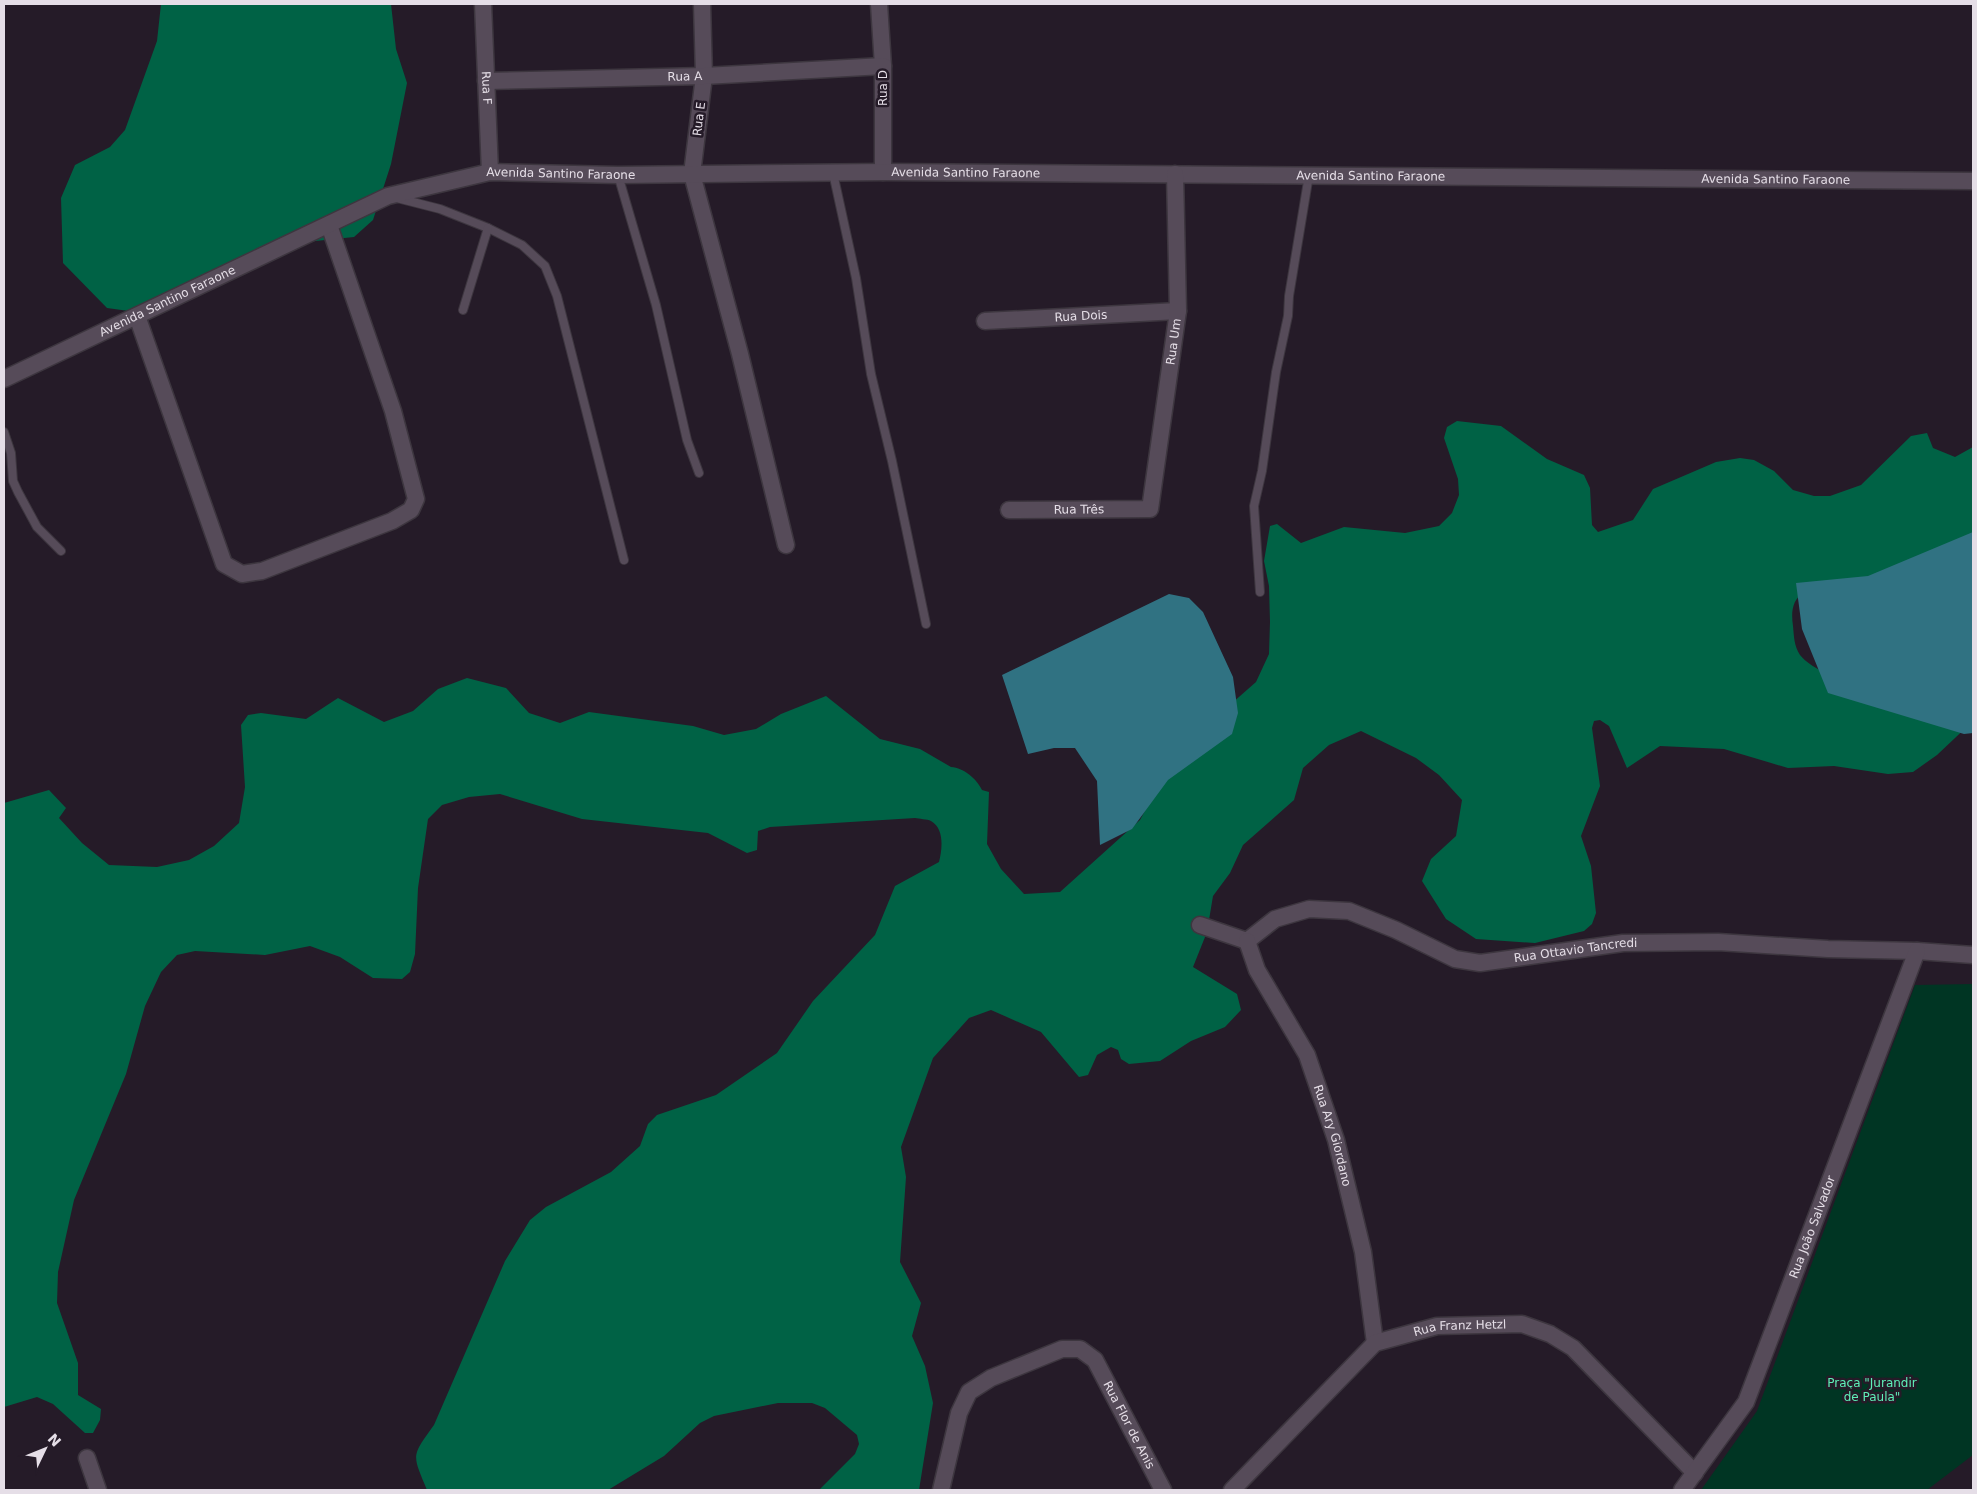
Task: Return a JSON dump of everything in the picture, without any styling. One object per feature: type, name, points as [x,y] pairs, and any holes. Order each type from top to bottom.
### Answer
[{"type":"street","name":"Rua F","points":[[483,4],[490,172]]},
{"type":"street","name":"Rua E","points":[[692,174],[704,76],[702,4]]},
{"type":"street","name":"Rua D","points":[[879,4],[883,66],[883,172]]},
{"type":"street","name":"Rua A","points":[[486,81],[704,76],[883,66]]},
{"type":"street","name":"Avenida Santino Faraone","points":[[4,380],[388,196],[490,172],[618,175],[883,172],[1973,181]]},
{"type":"street","points":[[692,174],[740,354],[786,545]]},
{"type":"street","name":"Rua Um","points":[[1150,509],[1178,311],[1175,174]]},
{"type":"street","points":[[137,316],[224,564],[242,574],[262,571],[392,521],[411,510],[416,499],[393,411],[329,225]]},
{"type":"street","name":"Rua Dois","points":[[985,321],[1178,311]]},
{"type":"street","name":"Rua Três","points":[[1009,510],[1150,509]]},
{"type":"street","name":"Rua Ottavio Tancredi","points":[[1247,941],[1275,919],[1309,909],[1349,910],[1455,958],[1480,963],[1623,943],[1718,942],[1973,955]]},
{"type":"street","points":[[1200,925],[1247,941]]},
{"type":"street","name":"Rua Ary Giordano","points":[[1247,941],[1257,970],[1307,1054],[1336,1140],[1363,1252],[1375,1344]]},
{"type":"street","name":"Rua João Salvador","points":[[1682,1490],[1746,1402],[1917,951]]},
{"type":"street","name":"Rua Franz Hetzl","points":[[1232,1490],[1375,1344],[1437,1326],[1522,1324],[1550,1334],[1573,1348],[1695,1473]]},
{"type":"street","name":"Rua Flor de Anis","points":[[940,1490],[959,1413],[969,1392],[991,1378],[1062,1349],[1080,1349],[1095,1360],[1163,1490]]},
{"type":"street","points":[[87,1458],[98,1490]]},
{"type":"lane","points":[[833,173],[856,278],[871,374],[892,461],[926,624]]},
{"type":"lane","points":[[618,175],[656,305],[687,440],[700,473]]},
{"type":"lane","points":[[1260,592],[1254,506],[1262,471],[1276,372],[1288,316],[1289,296],[1309,175]]},
{"type":"lane","points":[[388,196],[440,209],[488,228],[522,245],[545,266],[557,296],[624,560]]},
{"type":"lane","points":[[462,310],[488,228]]},
{"type":"lane","points":[[4,432],[11,453],[14,481],[18,492],[37,527],[61,551]]},
{"type":"green space","points":[[161,4],[391,4],[396,49],[407,83],[391,164],[373,220],[354,237],[306,242],[136,312],[107,308],[63,263],[61,198],[75,165],[110,147],[125,130],[157,41]]},
{"type":"green space","points":[[1457,421],[1501,426],[1547,459],[1584,475],[1590,488],[1592,525],[1598,532],[1633,520],[1653,489],[1716,462],[1740,458],[1754,460],[1774,471],[1793,490],[1814,496],[1830,496],[1861,485],[1911,436],[1927,433],[1933,448],[1955,457],[1973,447],[1973,589],[1804,592],[1797,599],[1793,607],[1792,616],[1797,648],[1800,655],[1812,665],[1831,676],[1854,685],[1908,703],[1973,721],[1937,755],[1913,772],[1888,774],[1834,766],[1788,768],[1724,749],[1660,746],[1627,768],[1609,726],[1600,720],[1594,721],[1592,728],[1600,786],[1581,836],[1591,866],[1596,913],[1592,924],[1584,931],[1535,943],[1476,939],[1446,919],[1422,881],[1431,859],[1456,836],[1462,800],[1439,775],[1416,758],[1361,731],[1329,745],[1303,768],[1294,800],[1243,845],[1230,873],[1213,896],[1207,932],[1193,967],[1237,994],[1241,1010],[1225,1027],[1191,1041],[1160,1061],[1129,1064],[1121,1059],[1118,1050],[1111,1047],[1097,1055],[1088,1075],[1079,1077],[1041,1032],[991,1010],[969,1018],[933,1058],[901,1147],[906,1177],[900,1262],[921,1303],[912,1336],[925,1366],[933,1403],[919,1490],[819,1490],[855,1454],[859,1444],[857,1435],[825,1408],[812,1403],[778,1403],[714,1416],[700,1423],[664,1456],[608,1490],[427,1490],[417,1462],[418,1450],[434,1425],[505,1261],[530,1220],[546,1207],[611,1172],[640,1146],[648,1124],[657,1115],[716,1095],[777,1053],[813,1001],[875,935],[895,886],[939,862],[941,852],[939,829],[929,820],[915,818],[770,827],[758,831],[757,850],[747,853],[708,833],[582,819],[500,794],[469,797],[442,805],[428,819],[418,888],[415,954],[410,972],[402,979],[373,978],[340,957],[310,946],[265,955],[195,951],[177,955],[161,972],[145,1006],[126,1074],[74,1200],[58,1272],[57,1303],[78,1363],[78,1395],[101,1409],[100,1420],[93,1433],[85,1433],[53,1404],[37,1397],[4,1407],[4,803],[49,790],[66,808],[59,818],[82,843],[109,865],[157,867],[189,860],[214,846],[239,823],[245,787],[241,725],[248,715],[261,713],[306,719],[338,698],[384,722],[413,711],[438,689],[467,678],[506,688],[529,713],[560,723],[589,712],[693,726],[724,735],[756,729],[781,714],[826,696],[880,739],[920,749],[951,767],[961,769],[970,775],[982,790],[989,792],[987,844],[1001,869],[1024,894],[1060,892],[1140,820],[1157,788],[1215,718],[1256,682],[1269,654],[1269,586],[1264,561],[1270,526],[1277,524],[1301,543],[1344,527],[1405,533],[1439,526],[1452,513],[1459,495],[1458,479],[1444,438],[1447,427]]},
{"type":"green space","name":"Praça \"Jurandir de Paula\"","points":[[1973,984],[1973,1455],[1927,1490],[1701,1490],[1757,1411],[1915,985]]},
{"type":"water","points":[[1973,532],[1973,733],[1964,734],[1828,693],[1802,629],[1796,583],[1868,576]]},
{"type":"water","points":[[1169,594],[1189,598],[1203,612],[1233,677],[1238,713],[1232,734],[1168,780],[1132,829],[1100,845],[1097,781],[1075,748],[1054,748],[1028,754],[1002,675]]}]
